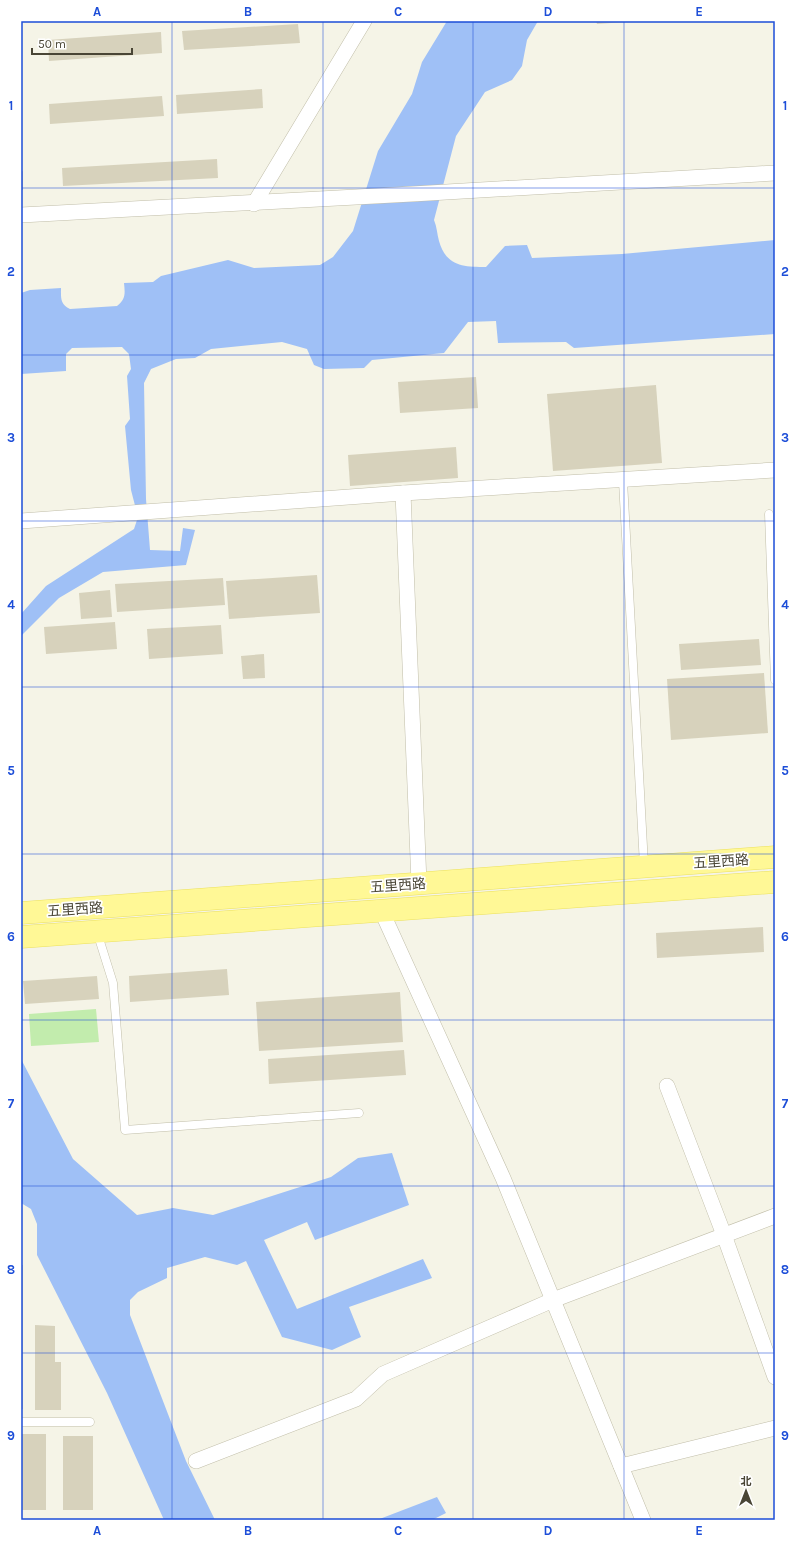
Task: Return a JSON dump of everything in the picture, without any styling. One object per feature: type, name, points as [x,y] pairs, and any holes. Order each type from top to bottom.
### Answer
[{"type":"main road","name":"五里西路","points":[[21,913],[775,857]]},
{"type":"main road","name":"五里西路","points":[[21,937],[382,912],[775,882]]},
{"type":"street","points":[[254,204],[364,21]]},
{"type":"street","points":[[21,215],[254,204],[358,196],[775,173]]},
{"type":"street","points":[[21,520],[404,493],[775,470]]},
{"type":"street","points":[[404,493],[419,883]]},
{"type":"street","points":[[382,912],[502,1178],[643,1520]]},
{"type":"street","points":[[667,1086],[724,1234],[775,1377]]},
{"type":"street","points":[[196,1461],[356,1400],[383,1374],[552,1300],[775,1216]]},
{"type":"street","points":[[621,1466],[775,1428]]},
{"type":"lane","points":[[624,480],[644,867]]},
{"type":"lane","points":[[769,514],[775,680]]},
{"type":"lane","points":[[97,932],[113,983],[125,1130],[359,1113]]},
{"type":"lane","points":[[21,1422],[90,1422]]},
{"type":"green space","points":[[96,1009],[99,1042],[31,1046],[29,1014]]},
{"type":"water","points":[[447,21],[538,21],[527,40],[522,66],[512,80],[485,92],[456,136],[434,220],[439,241],[446,256],[456,263],[463,265],[486,267],[505,246],[527,245],[532,258],[622,254],[775,240],[775,334],[574,348],[566,342],[498,343],[496,321],[468,322],[444,353],[372,360],[364,368],[324,369],[314,365],[307,349],[282,342],[211,349],[195,358],[176,359],[151,369],[144,383],[146,499],[150,550],[180,551],[183,528],[195,530],[186,565],[103,572],[59,598],[21,636],[21,614],[46,586],[134,529],[138,517],[131,490],[125,426],[130,419],[127,376],[131,369],[129,354],[122,347],[72,348],[66,354],[66,371],[21,374],[21,293],[30,290],[61,288],[61,298],[63,303],[70,309],[117,306],[122,301],[124,296],[124,283],[153,282],[161,276],[228,260],[254,268],[320,265],[333,257],[353,231],[378,151],[412,94],[422,62]]},
{"type":"water","points":[[21,1059],[73,1159],[137,1215],[173,1208],[213,1215],[331,1177],[358,1158],[392,1153],[409,1205],[315,1240],[307,1222],[264,1240],[297,1309],[423,1259],[432,1278],[349,1307],[361,1337],[332,1350],[282,1337],[246,1261],[237,1265],[205,1257],[167,1268],[167,1278],[138,1292],[130,1300],[130,1315],[186,1461],[215,1520],[164,1520],[107,1393],[37,1255],[37,1224],[31,1209],[21,1203]]},
{"type":"water","points":[[437,1497],[446,1513],[432,1520],[377,1520]]},
{"type":"building","points":[[596,21],[625,21],[625,22],[597,24]]},
{"type":"building","points":[[298,24],[300,43],[184,50],[182,31]]},
{"type":"building","points":[[161,32],[162,53],[49,61],[48,40]]},
{"type":"building","points":[[262,89],[263,108],[177,114],[176,95]]},
{"type":"building","points":[[162,96],[164,116],[50,124],[49,104]]},
{"type":"building","points":[[217,159],[218,178],[63,186],[62,168]]},
{"type":"building","points":[[23,171],[23,190],[21,190],[21,172]]},
{"type":"building","points":[[476,377],[478,408],[400,413],[398,382]]},
{"type":"building","points":[[656,385],[662,463],[553,471],[547,394]]},
{"type":"building","points":[[456,447],[458,478],[350,486],[348,455]]},
{"type":"building","points":[[317,575],[320,613],[229,619],[226,581]]},
{"type":"building","points":[[223,578],[225,605],[117,612],[115,584]]},
{"type":"building","points":[[110,590],[112,617],[81,619],[79,593]]},
{"type":"building","points":[[115,622],[117,649],[46,654],[44,627]]},
{"type":"building","points":[[221,625],[223,654],[149,659],[147,629]]},
{"type":"building","points":[[759,639],[761,665],[681,670],[679,644]]},
{"type":"building","points":[[264,654],[265,678],[243,679],[241,656]]},
{"type":"building","points":[[764,673],[768,733],[671,740],[667,679]]},
{"type":"building","points":[[763,927],[764,952],[657,958],[656,933]]},
{"type":"building","points":[[227,969],[229,995],[130,1002],[129,976]]},
{"type":"building","points":[[97,976],[99,999],[25,1004],[23,981]]},
{"type":"building","points":[[400,992],[403,1042],[259,1051],[256,1002]]},
{"type":"building","points":[[404,1050],[406,1075],[269,1084],[268,1059]]},
{"type":"building","points":[[21,1265],[23,1265],[23,1409],[21,1409]]},
{"type":"building","points":[[35,1325],[55,1326],[55,1362],[61,1362],[61,1410],[35,1410]]},
{"type":"building","points":[[21,1434],[46,1434],[46,1510],[21,1510]]},
{"type":"building","points":[[63,1436],[93,1436],[93,1510],[63,1510]]}]
